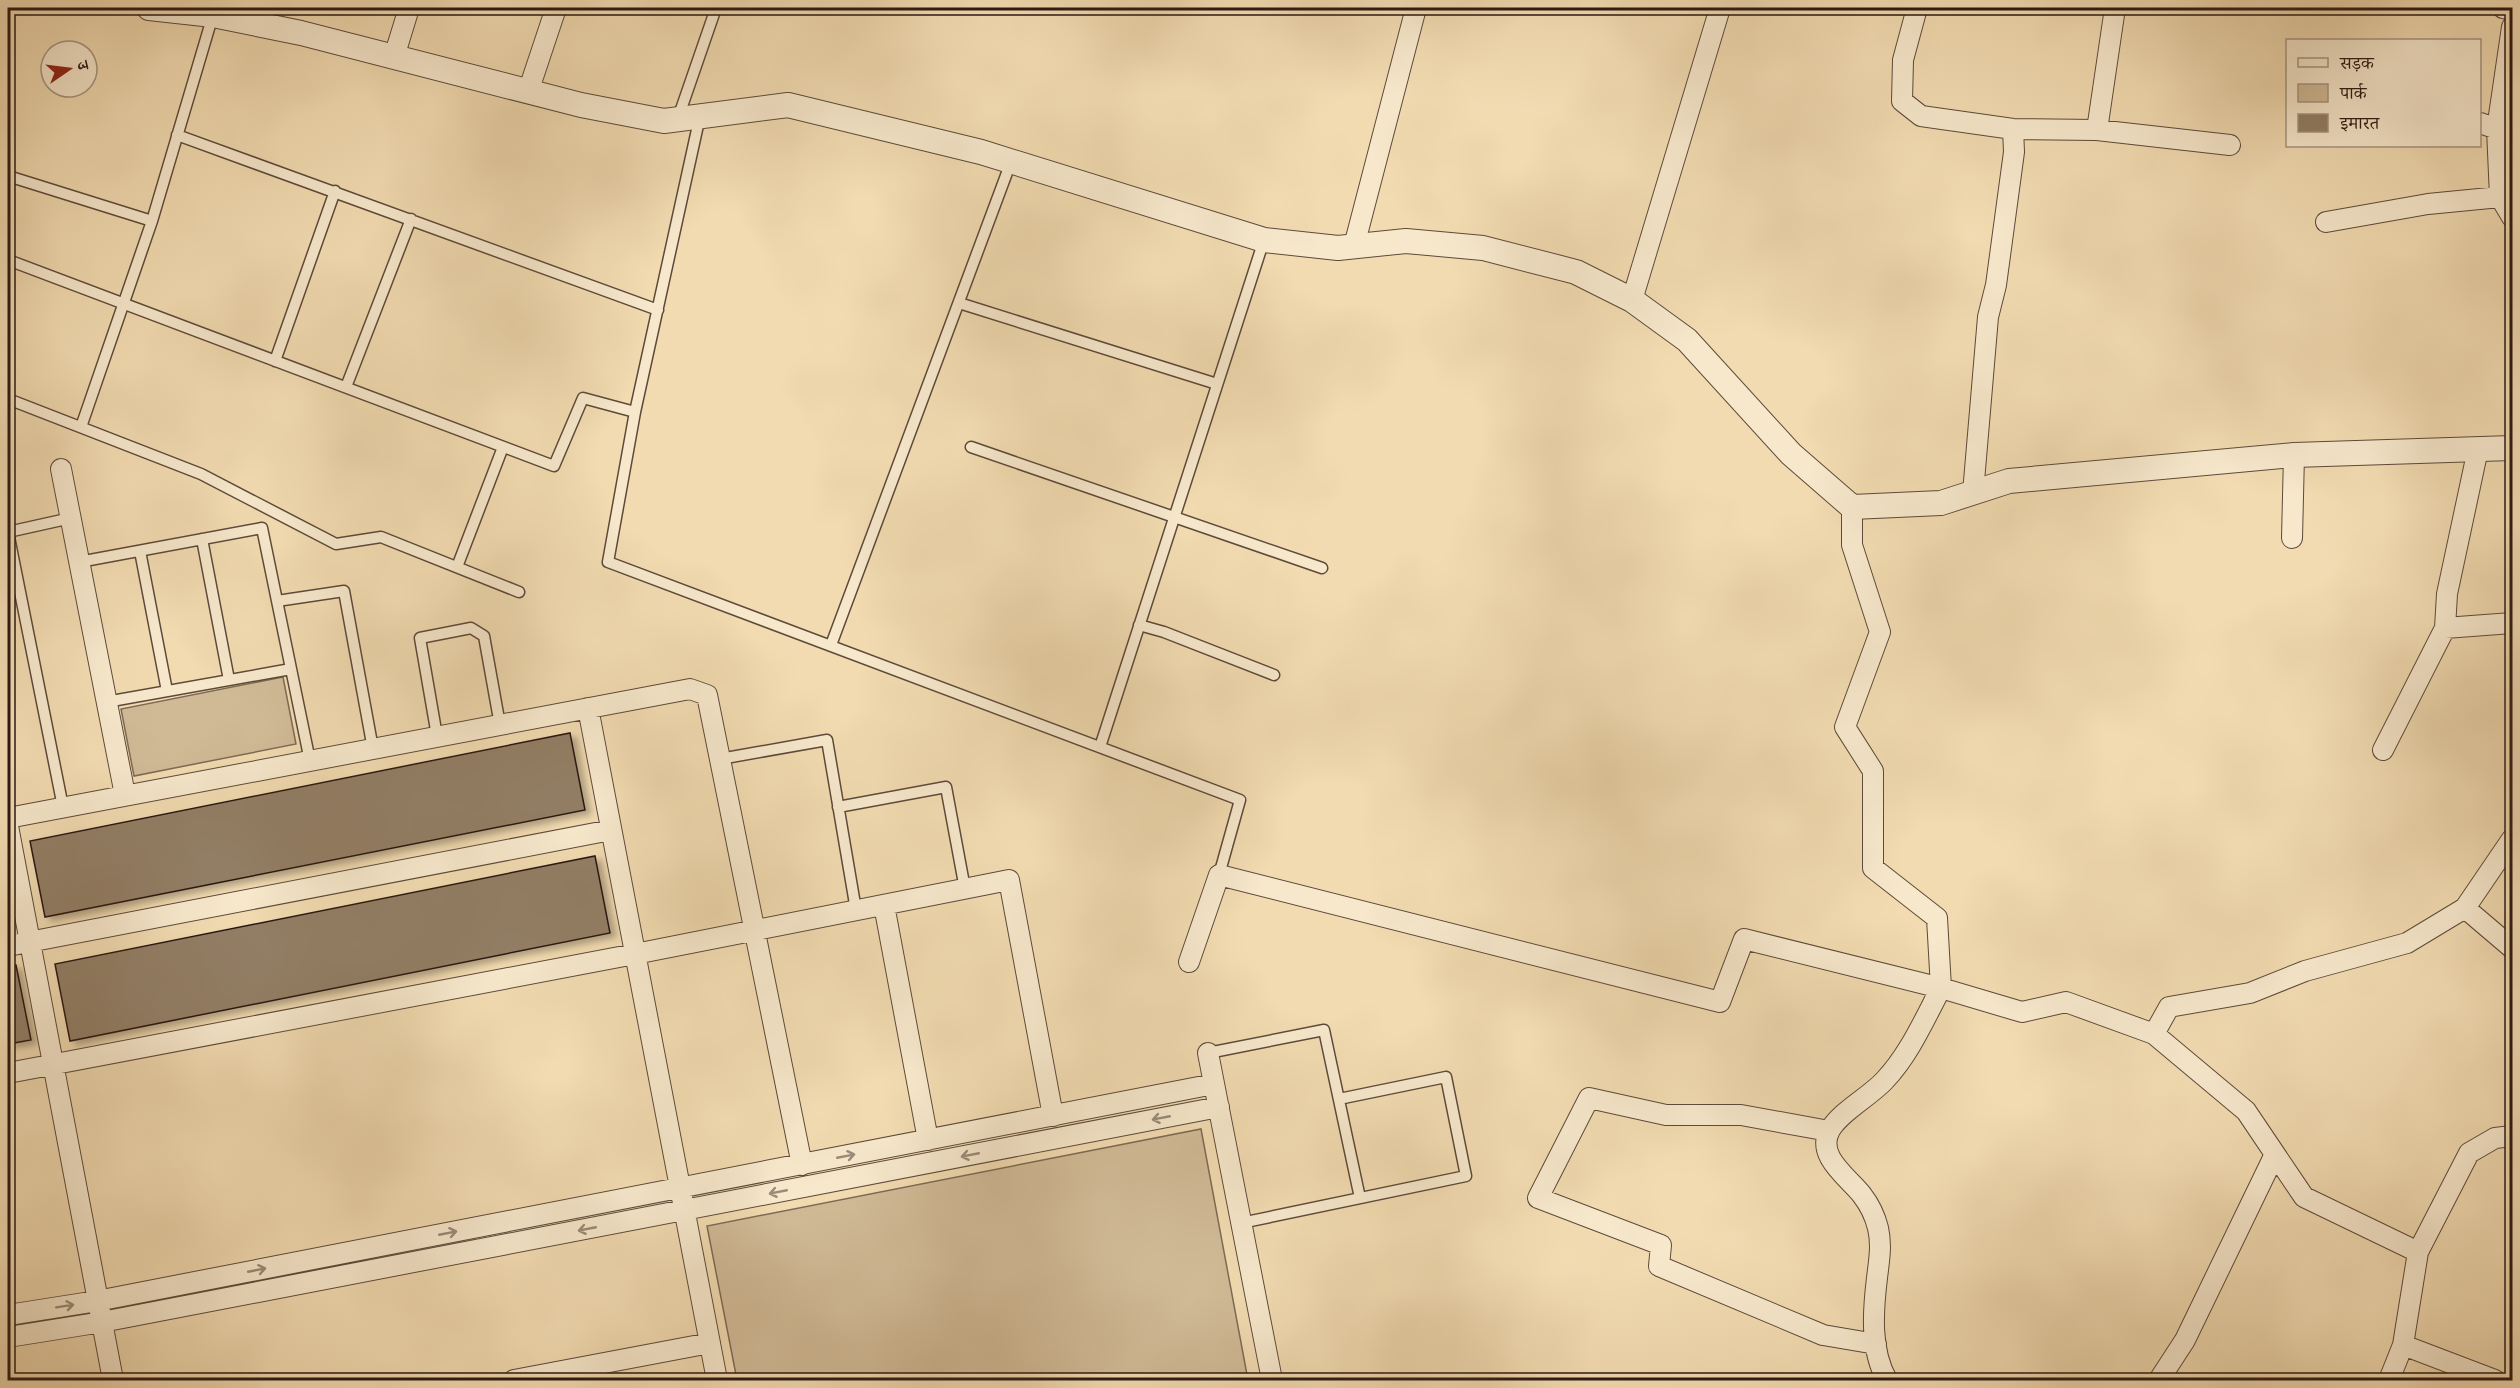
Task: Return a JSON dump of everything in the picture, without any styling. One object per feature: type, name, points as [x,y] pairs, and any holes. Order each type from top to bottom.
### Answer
[{"type":"street","points":[[149,8],[213,15],[301,33],[581,105],[664,121],[788,105],[981,152],[1264,240],[1338,248],[1406,241],[1483,248],[1576,272],[1632,300],[1687,340],[1791,454],[1852,507],[1941,503],[2009,481],[2294,455],[2512,448]]},
{"type":"street","points":[[394,57],[409,8]]},
{"type":"street","points":[[528,92],[556,8]]},
{"type":"street","points":[[1354,246],[1416,8]]},
{"type":"street","points":[[1632,300],[1720,8]]},
{"type":"street","points":[[1917,8],[1904,60],[1902,101],[1921,116],[2013,129],[2097,130],[2230,145]]},
{"type":"street","points":[[2097,130],[2115,8]]},
{"type":"street","points":[[2503,8],[2512,10]]},
{"type":"street","points":[[2512,27],[2496,129],[2500,197],[2512,217]]},
{"type":"street","points":[[1973,493],[1988,317],[1999,262],[2014,152],[2013,129]]},
{"type":"street","points":[[2326,222],[2428,204],[2500,197]]},
{"type":"street","points":[[2383,750],[2445,628],[2446,594],[2478,449]]},
{"type":"street","points":[[2292,538],[2294,455]]},
{"type":"street","points":[[61,469],[125,795]]},
{"type":"street","points":[[1852,507],[1852,545],[1880,632],[1845,727],[1873,771],[1873,868],[1937,918],[1941,988],[1902,1060],[1883,1082],[1829,1131],[1830,1159],[1862,1195],[1878,1228],[1881,1257],[1875,1295],[1876,1344],[1882,1371],[1887,1380]]},
{"type":"street","points":[[2445,628],[2512,623]]},
{"type":"street","points":[[8,818],[690,689],[707,694],[801,1165]]},
{"type":"street","points":[[588,708],[717,1380]]},
{"type":"street","points":[[8,826],[113,1380]]},
{"type":"street","points":[[8,946],[611,830]]},
{"type":"street","points":[[2154,1034],[2169,1007],[2250,993],[2305,971],[2407,943],[2465,908],[2512,839]]},
{"type":"street","points":[[1189,962],[1219,875],[1720,1002],[1744,939],[1941,988],[2022,1012],[2066,1002],[2154,1034],[2246,1111],[2304,1197],[2418,1252]]},
{"type":"street","points":[[8,1073],[635,954],[1009,880],[1053,1116]]},
{"type":"street","points":[[884,905],[928,1140]]},
{"type":"street","points":[[2465,908],[2512,948]]},
{"type":"street","points":[[1208,1053],[1272,1380]]},
{"type":"street","points":[[8,1315],[97,1301],[1214,1084]]},
{"type":"street","points":[[1829,1131],[1741,1115],[1666,1115],[1589,1098],[1538,1198],[1661,1245],[1659,1266],[1823,1335],[1876,1344]]},
{"type":"street","points":[[8,1337],[102,1323],[1219,1107]]},
{"type":"street","points":[[2390,1380],[2403,1345],[2418,1252],[2469,1153],[2495,1138],[2512,1136]]},
{"type":"street","points":[[2159,1380],[2185,1340],[2275,1154]]},
{"type":"street","points":[[514,1380],[710,1343]]},
{"type":"street","points":[[2403,1345],[2495,1380]]},
{"type":"lane","points":[[716,8],[689,118],[658,309],[635,412],[608,562],[1240,800],[1219,875]]},
{"type":"lane","points":[[81,428],[152,221],[213,15]]},
{"type":"lane","points":[[177,135],[658,309]]},
{"type":"lane","points":[[831,645],[1011,162]]},
{"type":"lane","points":[[8,176],[152,221]]},
{"type":"lane","points":[[275,361],[335,191]]},
{"type":"lane","points":[[346,387],[411,219]]},
{"type":"lane","points":[[1100,747],[1264,240]]},
{"type":"lane","points":[[8,260],[554,466],[583,398],[635,412]]},
{"type":"lane","points":[[959,303],[1217,384]]},
{"type":"lane","points":[[8,399],[201,474],[336,544],[381,537],[519,592]]},
{"type":"lane","points":[[457,567],[504,447]]},
{"type":"lane","points":[[971,447],[1322,568]]},
{"type":"lane","points":[[63,807],[8,532],[71,518]]},
{"type":"lane","points":[[79,562],[262,528],[310,761]]},
{"type":"lane","points":[[202,539],[229,680]]},
{"type":"lane","points":[[140,550],[167,691]]},
{"type":"lane","points":[[277,601],[344,591],[373,749]]},
{"type":"lane","points":[[1139,625],[1164,632],[1274,675]]},
{"type":"lane","points":[[437,736],[420,638],[471,628],[484,636],[500,725]]},
{"type":"lane","points":[[106,702],[291,669]]},
{"type":"lane","points":[[720,759],[826,740],[856,910]]},
{"type":"lane","points":[[838,807],[946,787],[965,889]]},
{"type":"lane","points":[[1208,1053],[1324,1030],[1359,1198]]},
{"type":"lane","points":[[1241,1223],[1466,1176],[1446,1077],[1339,1099]]},
{"type":"green space","points":[[283,677],[296,744],[134,776],[121,709]]},
{"type":"green space","points":[[1201,1129],[1248,1380],[737,1380],[707,1226]]},
{"type":"building","points":[[570,733],[585,810],[45,917],[30,841]]},
{"type":"building","points":[[595,856],[610,933],[70,1041],[55,964]]},
{"type":"building","points":[[16,965],[31,1040],[8,1044],[8,966]]}]
